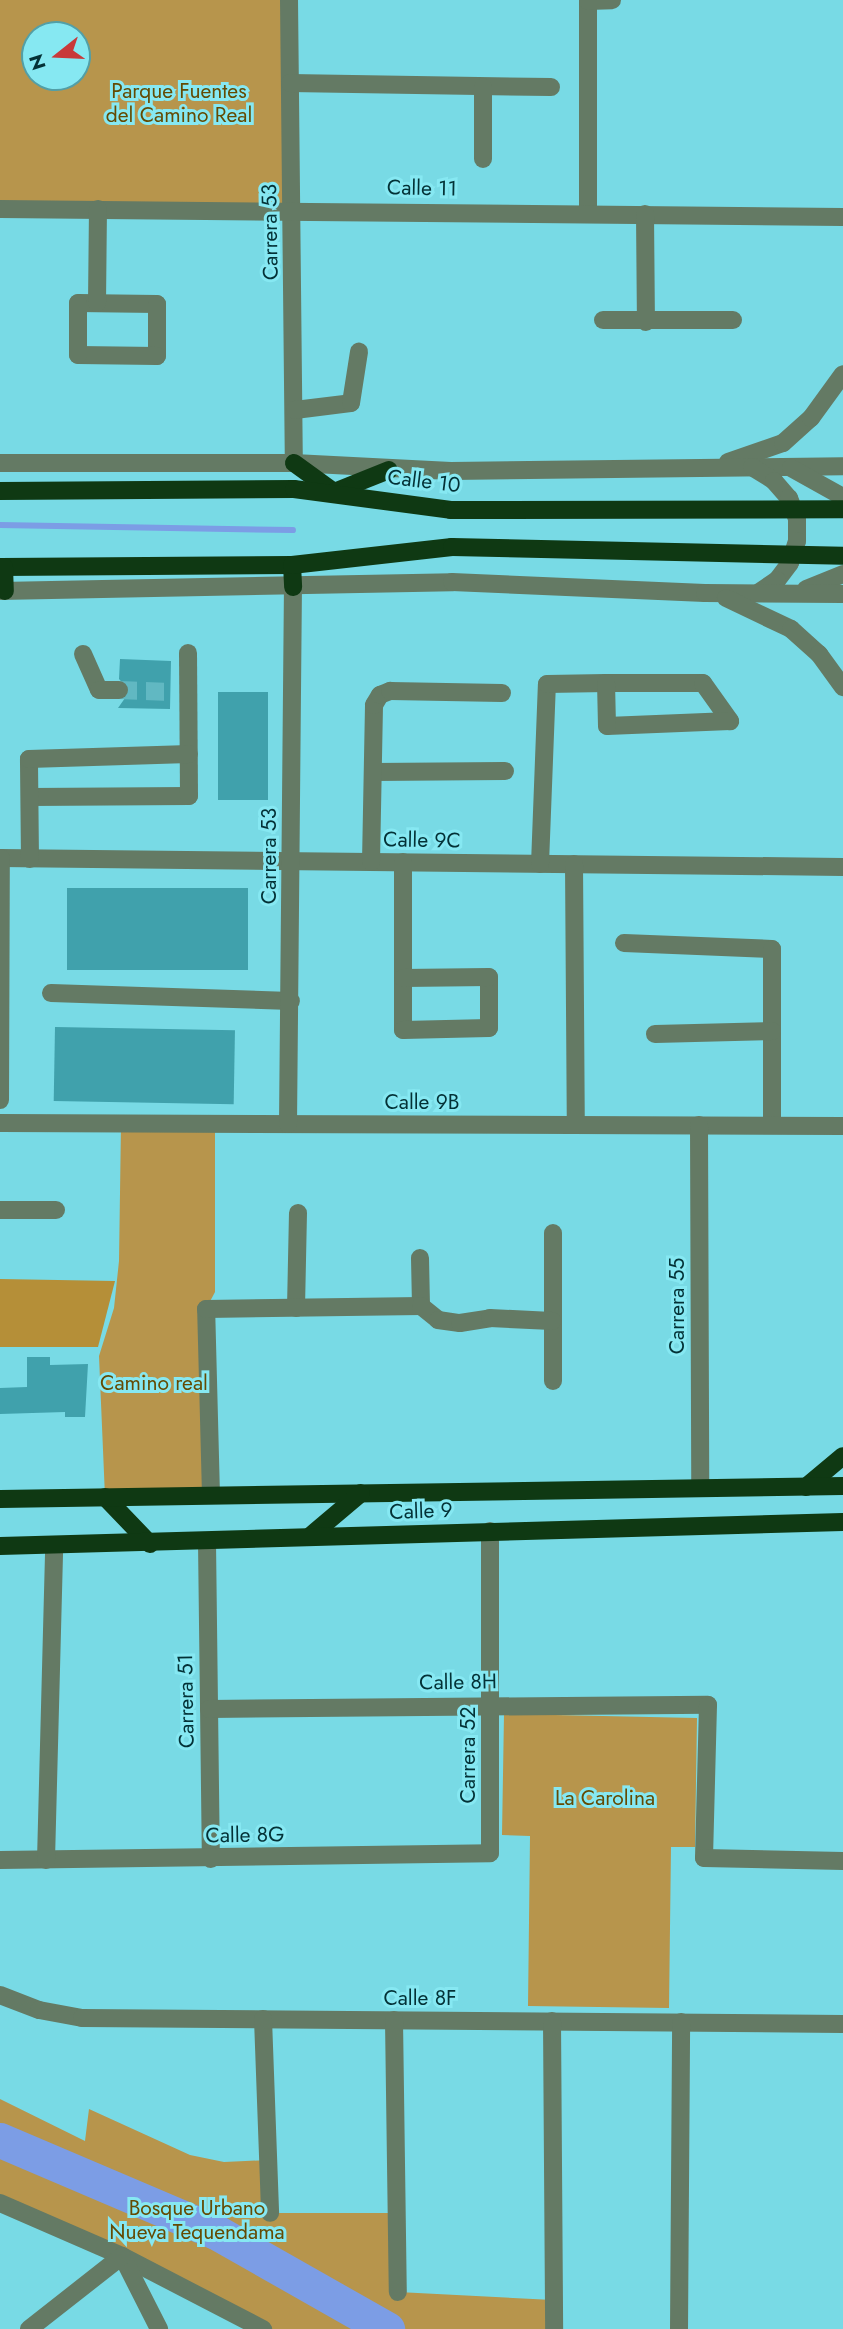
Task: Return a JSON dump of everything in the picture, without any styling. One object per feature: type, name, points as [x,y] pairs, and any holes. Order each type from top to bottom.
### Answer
[{"type":"main road","points":[[294,463],[334,492],[389,470]]},
{"type":"main road","name":"Calle 10","points":[[0,491],[334,492],[452,510],[843,509]]},
{"type":"main road","points":[[2,591],[2,567],[292,565],[452,547],[843,556]]},
{"type":"main road","points":[[292,565],[293,587]]},
{"type":"main road","points":[[806,1487],[843,1456]]},
{"type":"main road","name":"Calle 9","points":[[0,1499],[843,1486]]},
{"type":"main road","points":[[309,1537],[361,1493]]},
{"type":"main road","points":[[105,1497],[150,1544]]},
{"type":"main road","name":"Calle 9","points":[[0,1546],[150,1544],[490,1531],[843,1522]]},
{"type":"street","name":"Carrera 53","points":[[289,0],[294,463]]},
{"type":"street","points":[[588,213],[588,1],[612,0]]},
{"type":"street","points":[[290,83],[551,87]]},
{"type":"street","points":[[483,87],[483,159]]},
{"type":"street","name":"Calle 11","points":[[0,209],[293,209],[843,217]]},
{"type":"street","points":[[97,303],[98,209]]},
{"type":"street","points":[[645,214],[646,322]]},
{"type":"street","points":[[78,303],[97,303],[157,304],[157,356],[78,355],[78,303]]},
{"type":"street","points":[[603,320],[733,320]]},
{"type":"street","points":[[295,410],[351,403],[359,352]]},
{"type":"street","points":[[705,467],[783,443],[811,418],[843,373]]},
{"type":"street","name":"Calle 10","points":[[0,463],[294,463],[389,470],[843,466]]},
{"type":"street","points":[[787,466],[843,497]]},
{"type":"street","points":[[752,467],[774,481],[789,498],[797,519],[797,541],[790,563],[777,580],[758,593]]},
{"type":"street","points":[[789,593],[843,573]]},
{"type":"street","points":[[2,591],[452,582],[705,593],[843,594]]},
{"type":"street","name":"Carrera 53","points":[[288,1124],[293,587]]},
{"type":"street","points":[[705,593],[759,610],[790,629],[819,654],[843,687]]},
{"type":"street","points":[[30,797],[189,796],[189,754],[178,693],[188,653]]},
{"type":"street","points":[[83,654],[99,690],[119,690]]},
{"type":"street","points":[[540,864],[547,684],[606,683],[703,683],[730,721],[607,726],[606,683]]},
{"type":"street","points":[[371,862],[374,705],[380,695],[390,691],[502,693]]},
{"type":"street","points":[[30,859],[29,759],[189,754]]},
{"type":"street","points":[[373,772],[505,771]]},
{"type":"street","points":[[0,1100],[1,858]]},
{"type":"street","name":"Calle 9C","points":[[1,858],[292,859],[843,867]]},
{"type":"street","points":[[403,862],[403,978],[403,1030],[489,1028],[489,977],[403,978]]},
{"type":"street","points":[[574,864],[576,1125]]},
{"type":"street","points":[[624,943],[772,948],[772,1125]]},
{"type":"street","points":[[51,993],[291,1001]]},
{"type":"street","points":[[655,1034],[772,1031]]},
{"type":"street","name":"Calle 9B","points":[[0,1123],[843,1126]]},
{"type":"street","name":"Carrera 55","points":[[699,1125],[700,1487]]},
{"type":"street","points":[[0,1210],[56,1210]]},
{"type":"street","points":[[296,1308],[298,1213]]},
{"type":"street","points":[[553,1233],[553,1381]]},
{"type":"street","points":[[420,1258],[421,1306]]},
{"type":"street","points":[[211,1495],[206,1309],[421,1306],[438,1321],[460,1323],[490,1318],[552,1321]]},
{"type":"street","name":"Carrera 52","points":[[490,1531],[490,1853]]},
{"type":"street","name":"Carrera 51","points":[[207,1542],[211,1859]]},
{"type":"street","points":[[46,1860],[54,1545]]},
{"type":"street","name":"Calle 8H","points":[[209,1709],[491,1704],[708,1705],[704,1858],[843,1861]]},
{"type":"street","name":"Calle 8G","points":[[0,1860],[490,1853]]},
{"type":"street","name":"Calle 8F","points":[[0,1995],[39,2010],[82,2018],[843,2024]]},
{"type":"street","points":[[263,2019],[270,2213]]},
{"type":"street","points":[[394,2020],[398,2292]]},
{"type":"street","points":[[552,2021],[554,2329]]},
{"type":"street","points":[[679,2329],[681,2022]]},
{"type":"street","points":[[0,2203],[122,2256],[263,2329]]},
{"type":"street","points":[[29,2329],[122,2256]]},
{"type":"street","points":[[122,2256],[159,2329]]},
{"type":"green space","name":"Parque Fuentes del Camino Real","points":[[0,0],[289,0],[293,209],[0,209]]},
{"type":"green space","name":"Camino real","points":[[121,1124],[215,1124],[215,1292],[206,1309],[211,1495],[105,1497],[99,1356],[114,1308],[119,1261]]},
{"type":"green space","name":"La Carolina","points":[[504,1714],[697,1718],[695,1847],[671,1847],[669,2008],[528,2006],[530,1836],[502,1835]]},
{"type":"green space","name":"Bosque Urbano Nueva Tequendama","points":[[0,2099],[85,2141],[89,2109],[190,2155],[224,2162],[268,2160],[270,2213],[397,2213],[398,2292],[553,2300],[554,2329],[263,2329],[0,2203]]},
{"type":"shaded area","points":[[0,1279],[115,1281],[98,1347],[0,1347]]},
{"type":"building","points":[[120,659],[171,661],[170,709],[118,708],[130,691],[119,679]]},
{"type":"building","points":[[218,692],[268,692],[268,800],[218,800]]},
{"type":"building","points":[[67,888],[248,888],[248,970],[67,970]]},
{"type":"building","points":[[55,1027],[235,1030],[234,1104],[54,1101]]},
{"type":"building","points":[[27,1357],[50,1357],[50,1365],[88,1364],[85,1417],[65,1417],[65,1412],[0,1414],[0,1388],[27,1387]]},
{"type":"waterway","points":[[0,525],[293,530]]},
{"type":"waterway","points":[[0,2140],[216,2232],[387,2329]]},
{"type":"tunnel","points":[[119,690],[170,692]]}]
